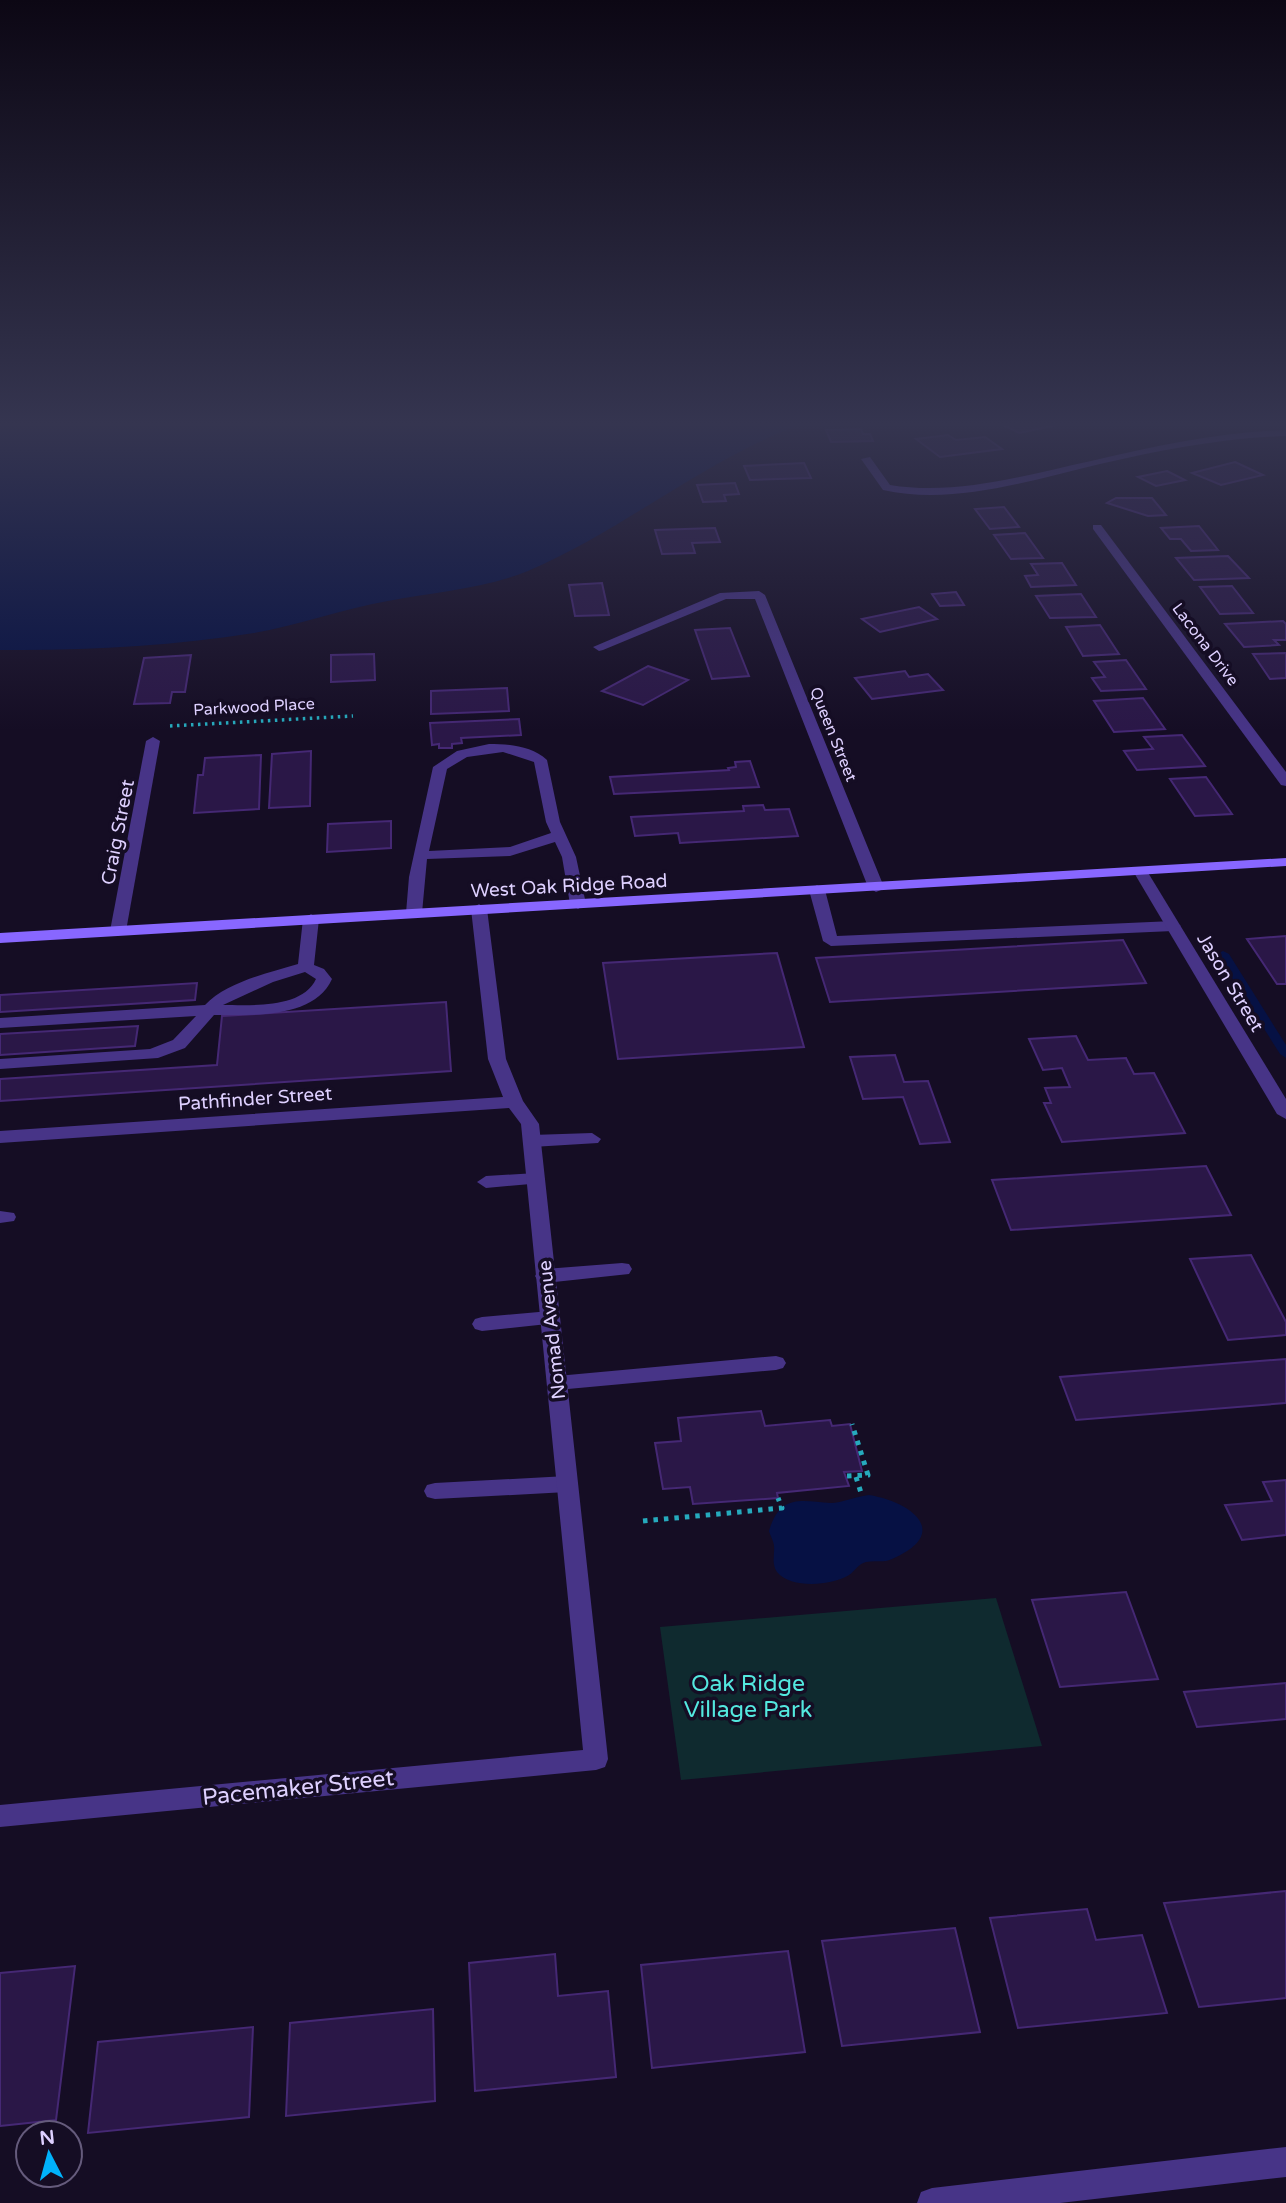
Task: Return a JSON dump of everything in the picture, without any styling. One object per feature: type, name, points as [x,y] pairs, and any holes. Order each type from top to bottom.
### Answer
[{"type":"main road","name":"West Oak Ridge Road","points":[[0,938],[1286,862]]},
{"type":"street","name":"Lacona Drive","points":[[1097,527],[1286,782]]},
{"type":"street","name":"Queen Street","points":[[600,647],[724,596],[759,595],[876,887]]},
{"type":"street","name":"Craig Street","points":[[118,931],[153,741]]},
{"type":"street","points":[[414,913],[416,877],[440,767],[450,758],[483,749],[528,751],[540,760],[553,822],[569,857],[578,904]]},
{"type":"street","points":[[420,855],[513,850],[540,846],[559,835]]},
{"type":"street","name":"Jason Street","points":[[1140,871],[1286,1114]]},
{"type":"street","points":[[817,890],[831,941],[1173,926]]},
{"type":"street","name":"Nomad Avenue","points":[[479,909],[497,1059],[514,1102],[530,1124],[596,1759]]},
{"type":"street","points":[[306,967],[311,919]]},
{"type":"street","points":[[0,1023],[211,1010],[301,1003],[315,996],[323,988],[324,979],[318,972],[306,967],[237,991],[220,999],[211,1010],[179,1044],[152,1054],[0,1064]]},
{"type":"street","name":"Pathfinder Street","points":[[0,1137],[514,1102]]},
{"type":"street","points":[[532,1141],[592,1139]]},
{"type":"street","points":[[486,1182],[536,1178]]},
{"type":"street","points":[[545,1276],[622,1269]]},
{"type":"street","points":[[482,1324],[550,1318]]},
{"type":"street","points":[[557,1383],[776,1363]]},
{"type":"street","points":[[435,1491],[567,1484]]},
{"type":"street","name":"Pacemaker Street","points":[[0,1816],[596,1759]]},
{"type":"street","points":[[932,2203],[1286,2162]]},
{"type":"path","name":"Parkwood Place","points":[[169,726],[353,716]]},
{"type":"path","points":[[847,1476],[868,1475],[852,1424]]},
{"type":"path","points":[[856,1476],[862,1496]]},
{"type":"path","points":[[643,1521],[782,1508],[778,1498]]},
{"type":"green space","name":"Oak Ridge Village Park","points":[[996,1598],[1042,1746],[681,1780],[660,1627]]},
{"type":"shaded area","points":[[0,526],[615,526],[563,554],[511,577],[476,586],[371,604],[254,633],[159,644],[0,650]]},
{"type":"shaded area","points":[[869,1495],[899,1504],[919,1520],[922,1529],[920,1539],[910,1549],[889,1560],[863,1563],[849,1575],[832,1582],[801,1583],[777,1572],[774,1544],[769,1531],[779,1510],[793,1502],[835,1503]]},
{"type":"building","points":[[988,526],[1019,527],[990,529]]},
{"type":"building","points":[[1199,526],[1218,550],[1191,551],[1181,539],[1170,539],[1161,528]]},
{"type":"building","points":[[715,528],[720,542],[692,543],[695,553],[662,554],[655,530]]},
{"type":"building","points":[[1025,533],[1043,558],[1011,559],[994,535]]},
{"type":"building","points":[[1228,556],[1249,578],[1194,580],[1176,558]]},
{"type":"building","points":[[1062,563],[1076,585],[1031,587],[1025,576],[1038,575],[1031,564]]},
{"type":"building","points":[[602,583],[609,615],[575,616],[569,585]]},
{"type":"building","points":[[1232,586],[1253,613],[1220,614],[1200,587]]},
{"type":"building","points":[[956,592],[964,605],[940,606],[932,594]]},
{"type":"building","points":[[1081,594],[1096,617],[1050,618],[1036,596]]},
{"type":"building","points":[[919,607],[937,619],[880,632],[862,619]]},
{"type":"building","points":[[1283,621],[1286,624],[1286,640],[1274,640],[1279,645],[1244,647],[1225,624]]},
{"type":"building","points":[[1100,625],[1119,654],[1083,656],[1066,627]]},
{"type":"building","points":[[730,628],[749,676],[712,679],[695,630]]},
{"type":"building","points":[[1286,653],[1286,678],[1270,679],[1253,654]]},
{"type":"building","points":[[374,654],[375,680],[331,682],[331,655]]},
{"type":"building","points":[[191,655],[185,692],[172,692],[170,703],[134,704],[144,658]]},
{"type":"building","points":[[1126,660],[1146,689],[1101,691],[1092,678],[1105,677],[1094,662]]},
{"type":"building","points":[[648,666],[688,680],[643,705],[602,691]]},
{"type":"building","points":[[905,671],[909,677],[928,674],[943,690],[872,699],[855,678]]},
{"type":"building","points":[[507,688],[509,711],[431,714],[431,691]]},
{"type":"building","points":[[1143,698],[1165,729],[1114,732],[1094,701]]},
{"type":"building","points":[[519,719],[521,735],[461,738],[462,743],[452,744],[452,748],[432,745],[430,723]]},
{"type":"building","points":[[1182,735],[1205,766],[1137,770],[1124,751],[1153,749],[1144,737]]},
{"type":"building","points":[[311,751],[310,806],[269,808],[272,754]]},
{"type":"building","points":[[261,755],[259,809],[194,813],[198,775],[203,775],[205,758]]},
{"type":"building","points":[[750,761],[759,787],[614,794],[610,777],[729,770],[728,768],[736,767],[735,762]]},
{"type":"building","points":[[1206,777],[1232,814],[1195,816],[1170,779]]},
{"type":"building","points":[[763,805],[765,810],[789,809],[798,836],[680,843],[678,833],[635,836],[631,817],[744,811],[743,806]]},
{"type":"building","points":[[391,821],[391,848],[327,852],[328,824]]},
{"type":"building","points":[[1286,936],[1286,984],[1277,984],[1247,939]]},
{"type":"building","points":[[1123,940],[1146,983],[830,1002],[816,958]]},
{"type":"building","points":[[777,953],[804,1047],[618,1059],[603,963]]},
{"type":"building","points":[[197,983],[195,1000],[0,1012],[0,995]]},
{"type":"building","points":[[446,1002],[451,1071],[0,1101],[0,1079],[217,1065],[222,1016]]},
{"type":"building","points":[[138,1026],[135,1046],[0,1055],[0,1034]]},
{"type":"building","points":[[1076,1036],[1088,1060],[1126,1058],[1134,1074],[1154,1073],[1185,1133],[1062,1142],[1044,1103],[1051,1103],[1045,1088],[1070,1087],[1062,1068],[1043,1070],[1029,1039]]},
{"type":"building","points":[[895,1055],[904,1082],[928,1081],[950,1142],[920,1144],[903,1097],[863,1099],[850,1057]]},
{"type":"building","points":[[1206,1166],[1231,1215],[1011,1230],[992,1180]]},
{"type":"building","points":[[1251,1255],[1286,1322],[1286,1335],[1228,1340],[1190,1259]]},
{"type":"building","points":[[1286,1359],[1286,1403],[1076,1420],[1060,1377]]},
{"type":"building","points":[[761,1411],[765,1426],[830,1420],[832,1426],[850,1424],[862,1471],[844,1472],[849,1486],[777,1493],[778,1498],[693,1504],[690,1487],[663,1489],[655,1443],[681,1441],[678,1418]]},
{"type":"building","points":[[1286,1480],[1286,1535],[1242,1540],[1225,1505],[1272,1501],[1263,1482]]},
{"type":"building","points":[[1126,1592],[1158,1679],[1060,1687],[1032,1600]]},
{"type":"building","points":[[1286,1683],[1286,1719],[1197,1727],[1184,1692]]},
{"type":"building","points":[[1286,1891],[1286,1998],[1199,2007],[1164,1903]]},
{"type":"building","points":[[1087,1909],[1096,1940],[1142,1935],[1167,2013],[1018,2028],[990,1918]]},
{"type":"building","points":[[955,1928],[980,2032],[842,2046],[822,1941]]},
{"type":"building","points":[[788,1951],[805,2052],[652,2068],[641,1965]]},
{"type":"building","points":[[555,1954],[558,1996],[608,1991],[616,2077],[475,2091],[469,1963]]},
{"type":"building","points":[[75,1966],[56,2119],[14,2119],[14,2124],[0,2126],[0,1973]]},
{"type":"building","points":[[433,2009],[435,2101],[286,2116],[290,2023]]},
{"type":"building","points":[[253,2027],[249,2117],[88,2133],[98,2042]]},
{"type":"waterway","points":[[1223,954],[1286,1054]]}]
